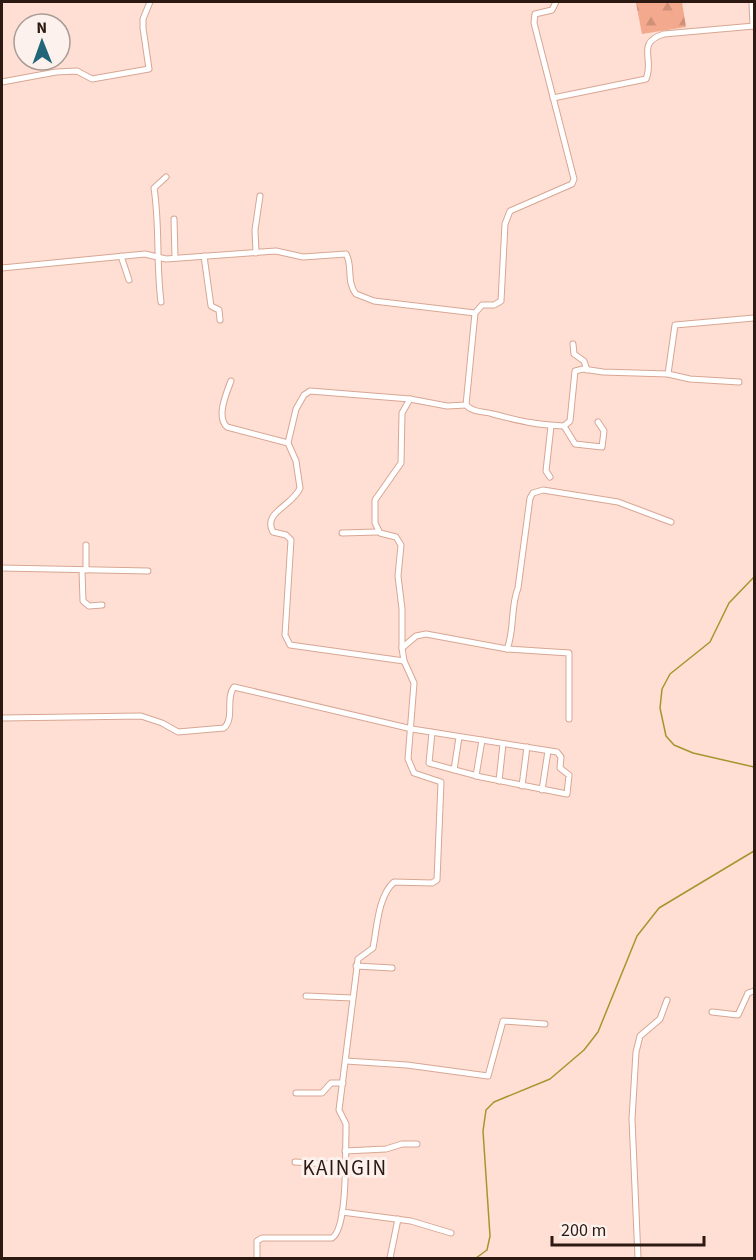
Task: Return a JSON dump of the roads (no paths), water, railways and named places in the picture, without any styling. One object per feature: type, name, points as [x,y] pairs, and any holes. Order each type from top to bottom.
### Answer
[{"type":"street","points":[[2,82],[56,72],[77,71],[92,79],[149,69],[143,19],[150,2]]},
{"type":"street","points":[[466,405],[474,313],[482,305],[494,305],[501,301],[505,225],[510,211],[573,182],[534,18],[539,11],[554,8],[556,2]]},
{"type":"street","points":[[553,98],[646,79],[648,44],[654,37],[664,34],[754,26],[752,2]]},
{"type":"street","points":[[161,302],[157,257],[158,217],[154,188],[166,177]]},
{"type":"street","points":[[256,253],[255,230],[260,196]]},
{"type":"street","points":[[174,219],[175,258]]},
{"type":"street","points":[[2,268],[145,254],[175,258],[276,250],[303,257],[346,254],[350,282],[356,294],[375,301],[474,313]]},
{"type":"street","points":[[121,256],[129,280]]},
{"type":"street","points":[[204,256],[211,306],[219,310],[220,320]]},
{"type":"street","points":[[668,374],[675,325],[754,318]]},
{"type":"street","points":[[573,344],[575,356],[584,361],[587,370]]},
{"type":"street","points":[[564,426],[571,415],[575,371],[668,374],[690,379],[739,382]]},
{"type":"street","points":[[231,381],[222,417],[223,423],[237,430],[288,443]]},
{"type":"street","points":[[404,661],[294,646],[287,641],[291,540],[286,535],[273,532],[269,522],[271,517],[287,506],[300,488],[296,461],[288,443],[296,409],[304,395],[310,391],[410,399],[447,406],[466,405],[472,410],[495,414],[512,421],[564,426]]},
{"type":"street","points":[[377,532],[375,500],[401,463],[402,413],[410,399]]},
{"type":"street","points":[[564,426],[575,444],[602,447],[604,431],[598,422]]},
{"type":"street","points":[[550,477],[546,471],[551,426]]},
{"type":"street","points":[[507,649],[512,635],[514,600],[533,492],[543,490],[618,502],[671,522]]},
{"type":"street","points":[[257,1258],[257,1241],[262,1238],[334,1237],[342,1212],[346,1124],[339,1110],[356,966],[360,957],[373,948],[383,900],[391,884],[394,882],[432,884],[437,880],[441,782],[414,774],[410,768],[414,683],[404,661],[402,648],[402,609],[398,576],[401,544],[396,537],[377,532],[342,533]]},
{"type":"street","points":[[86,545],[83,601],[89,606],[102,605]]},
{"type":"street","points":[[2,568],[148,571]]},
{"type":"street","points":[[402,648],[416,636],[426,634],[507,649],[569,653],[569,719]]},
{"type":"street","points":[[2,718],[141,716],[162,723],[174,731],[224,728],[230,722],[231,692],[234,687],[412,729],[432,732],[459,737],[482,740],[503,744],[557,752],[561,757],[560,768],[569,775],[567,794],[476,776],[429,762],[432,732]]},
{"type":"street","points":[[454,770],[459,737]]},
{"type":"street","points":[[476,776],[482,740]]},
{"type":"street","points":[[499,781],[503,744]]},
{"type":"street","points":[[522,786],[527,747]]},
{"type":"street","points":[[542,790],[548,751]]},
{"type":"street","points":[[356,966],[392,968]]},
{"type":"street","points":[[712,1012],[738,1015],[748,993],[754,991]]},
{"type":"street","points":[[306,996],[352,999]]},
{"type":"street","points":[[638,1258],[632,1119],[636,1052],[640,1036],[660,1019],[667,1000]]},
{"type":"street","points":[[346,1061],[407,1065],[488,1076],[503,1021],[545,1024]]},
{"type":"street","points":[[296,1093],[323,1093],[331,1083],[343,1083]]},
{"type":"street","points":[[345,1151],[386,1149],[402,1144],[417,1144]]},
{"type":"street","points":[[295,1162],[345,1165]]},
{"type":"street","points":[[342,1212],[398,1219],[451,1233]]},
{"type":"street","points":[[390,1258],[398,1219]]},
{"type":"waterway","points":[[754,577],[729,603],[710,642],[670,674],[662,689],[660,708],[666,736],[674,745],[693,753],[754,767]]},
{"type":"waterway","points":[[476,1258],[487,1250],[490,1236],[483,1131],[486,1110],[494,1102],[550,1079],[584,1050],[598,1032],[637,936],[659,908],[754,851]]},
{"type":"district","name":"KAINGIN","points":[[345,1168]]}]
